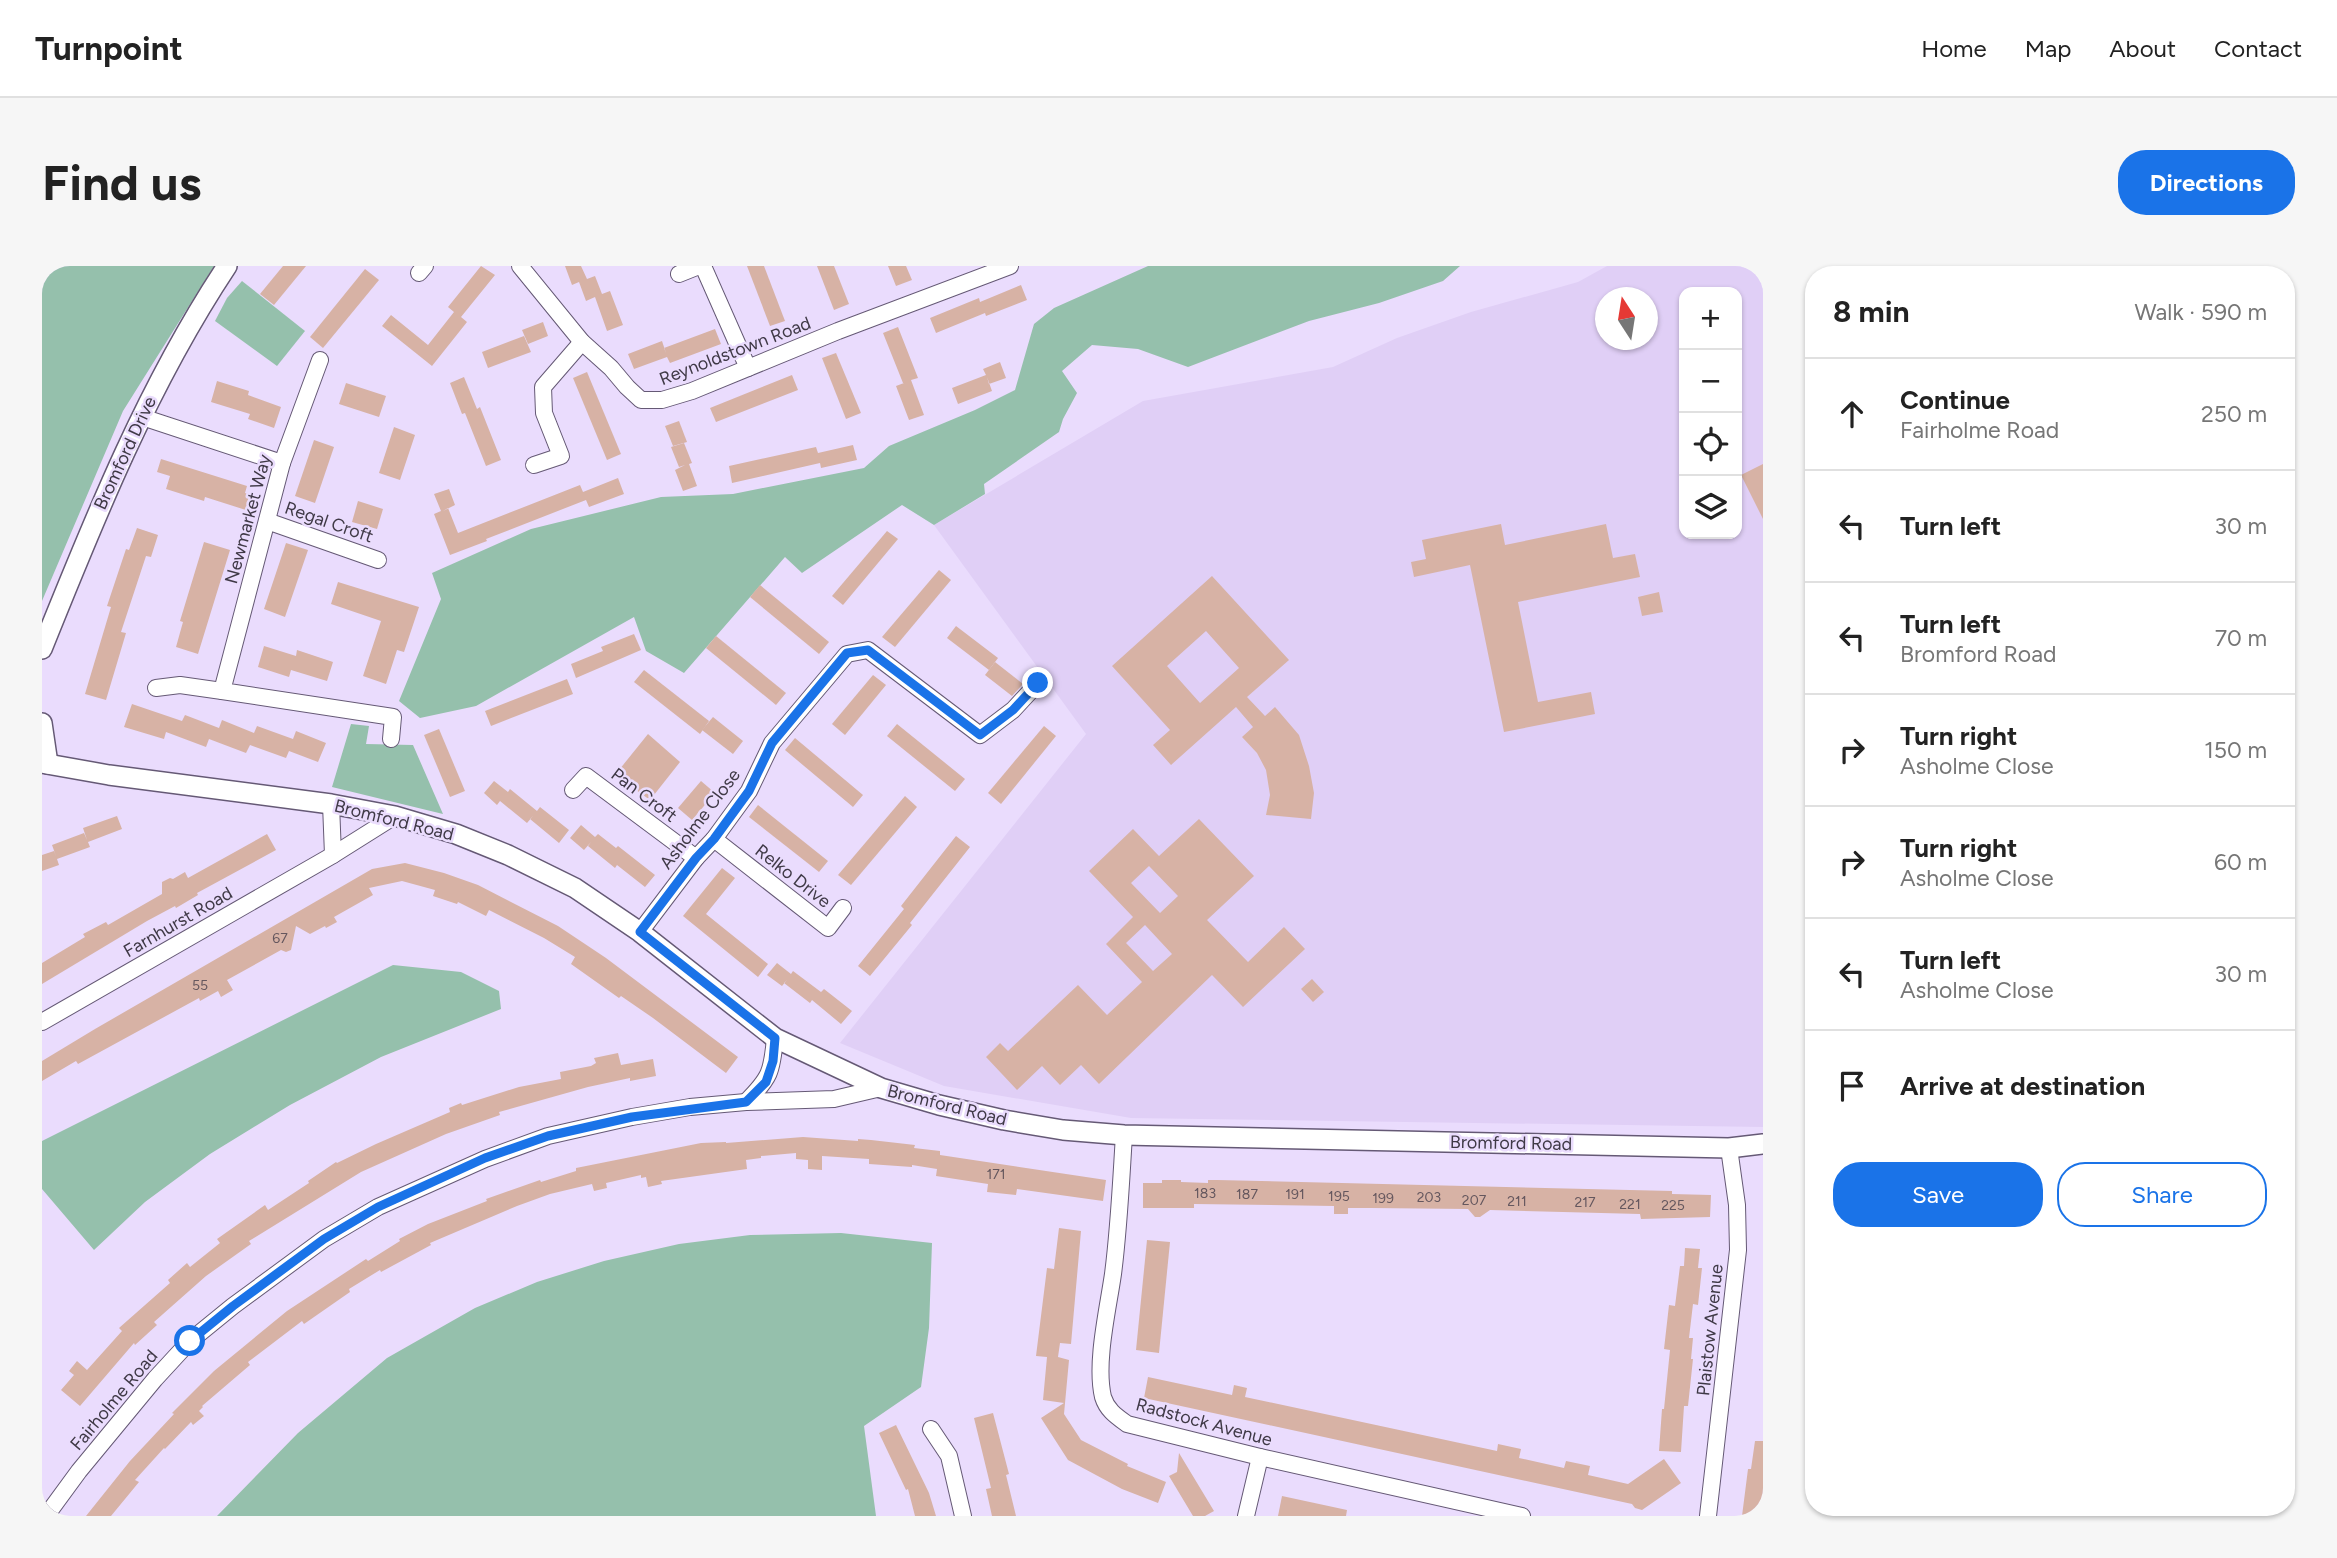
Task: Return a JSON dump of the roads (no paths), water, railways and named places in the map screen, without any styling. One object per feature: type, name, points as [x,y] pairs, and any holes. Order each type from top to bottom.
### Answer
[{"type":"street","name":"Bromford Drive","points":[[42,649],[118,465],[182,338],[227,266]]},
{"type":"street","name":"Reynoldstown Road","points":[[520,266],[582,342],[641,400],[662,400],[1010,266]]},
{"type":"street","points":[[679,274],[701,266],[748,368]]},
{"type":"street","points":[[534,465],[561,456],[544,413],[543,387],[582,342]]},
{"type":"street","name":"Newmarket Way","points":[[222,691],[282,463],[320,360]]},
{"type":"street","points":[[142,417],[282,463]]},
{"type":"street","name":"Regal Croft","points":[[267,521],[378,559]]},
{"type":"street","name":"Asholme Close","points":[[640,932],[749,791],[772,743],[847,653],[868,650],[980,735],[1013,710],[1038,683]]},
{"type":"street","points":[[156,688],[180,685],[393,716],[391,739]]},
{"type":"street","points":[[42,723],[45,764]]},
{"type":"street","name":"Bromford Road","points":[[45,764],[331,804],[395,816],[456,834],[508,855],[575,888],[640,932],[775,1038],[881,1088],[1004,1120],[1063,1130],[1124,1135],[1729,1148],[1763,1144]]},
{"type":"street","name":"Pan Croft","points":[[573,790],[586,776],[696,858]]},
{"type":"street","points":[[331,804],[333,855]]},
{"type":"street","name":"Farnhurst Road","points":[[42,1022],[333,855],[395,816]]},
{"type":"street","name":"Relko Drive","points":[[714,839],[828,928],[843,908]]},
{"type":"street","points":[[746,1102],[766,1082],[773,1061],[775,1038]]},
{"type":"street","name":"Fairholme Road","points":[[46,1516],[79,1471],[190,1341],[315,1246],[367,1213],[485,1158],[548,1136],[632,1117],[746,1102],[834,1099],[881,1088]]},
{"type":"street","name":"Radstock Avenue","points":[[1124,1135],[1114,1271],[1104,1336],[1102,1380],[1104,1398],[1110,1411],[1127,1424],[1522,1516]]},
{"type":"street","name":"Plaistow Avenue","points":[[1708,1516],[1738,1251],[1737,1205],[1729,1148]]},
{"type":"street","points":[[931,1429],[949,1456],[963,1516]]},
{"type":"street","points":[[1246,1516],[1260,1457]]}]
